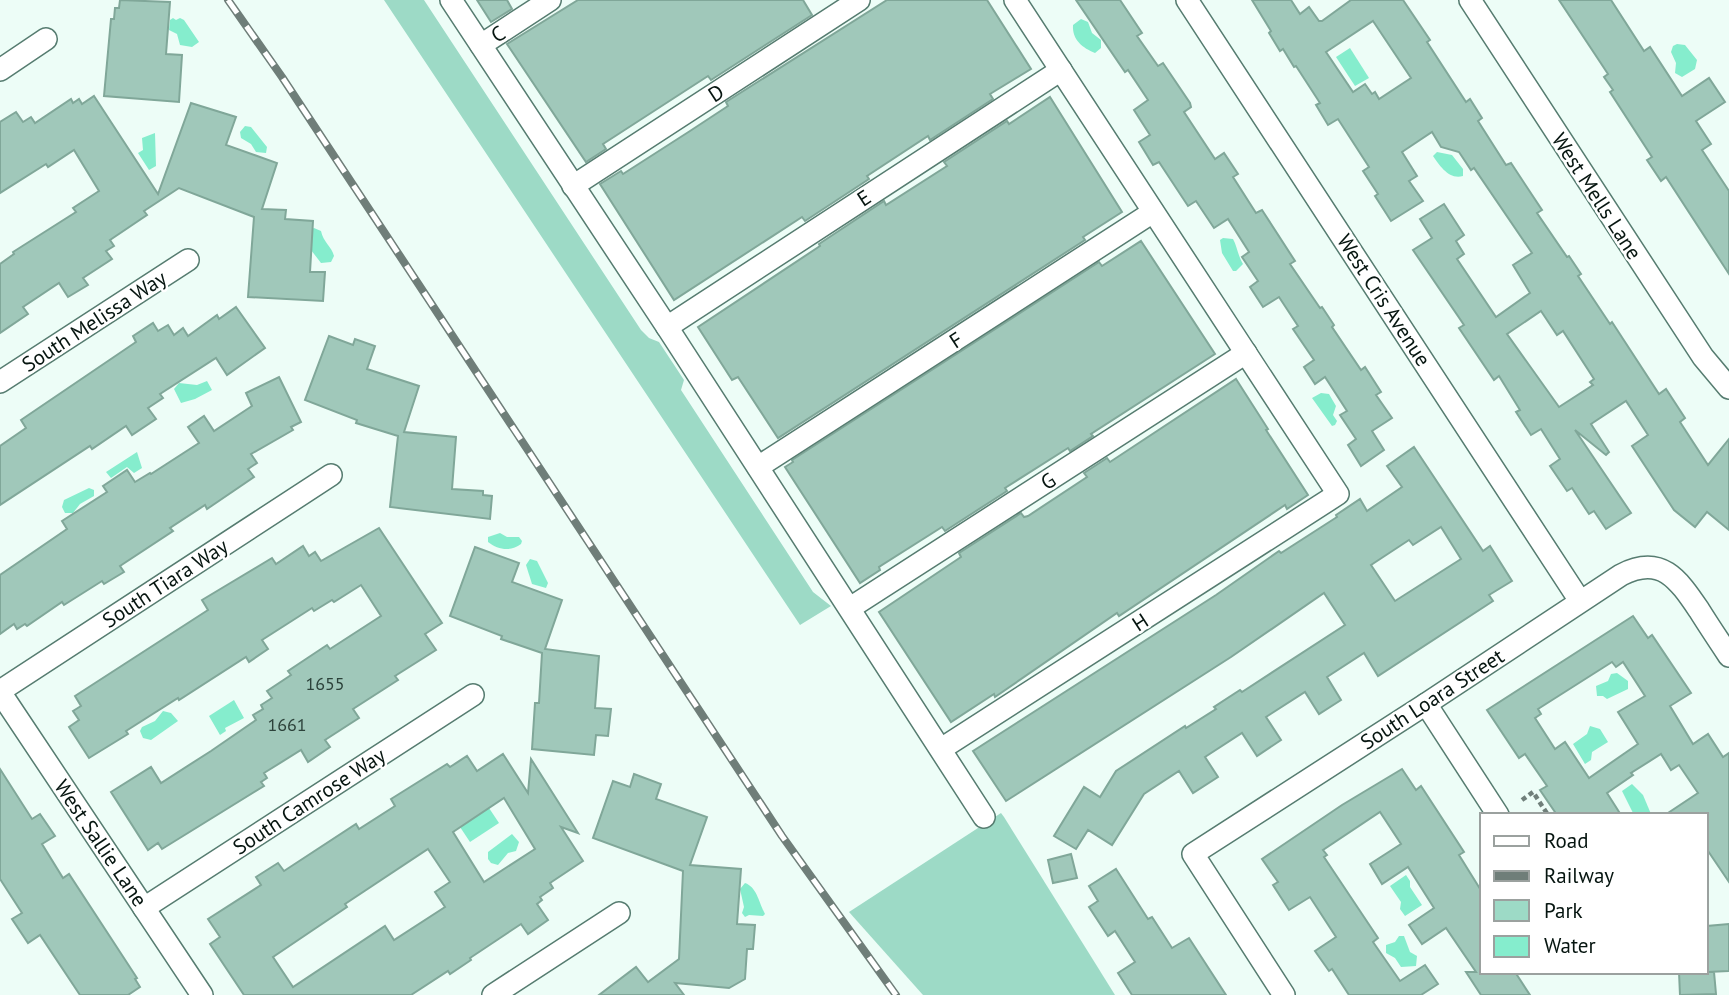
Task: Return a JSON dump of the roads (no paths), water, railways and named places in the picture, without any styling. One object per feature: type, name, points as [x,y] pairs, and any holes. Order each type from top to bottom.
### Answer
[{"type":"street","points":[[451,0],[667,327],[984,817]]},
{"type":"street","name":"C","points":[[481,45],[550,0]]},
{"type":"street","name":"D","points":[[573,186],[859,0]]},
{"type":"street","name":"H","points":[[942,749],[1338,494],[1015,0]]},
{"type":"street","name":"West Cris Avenue","points":[[1187,0],[1580,601]]},
{"type":"street","name":"West Mells Lane","points":[[1470,0],[1703,357],[1729,388]]},
{"type":"street","points":[[0,69],[46,39]]},
{"type":"street","name":"E","points":[[667,327],[1061,70]]},
{"type":"street","name":"F","points":[[758,467],[1153,212]]},
{"type":"street","name":"South Melissa Way","points":[[0,382],[188,260]]},
{"type":"street","name":"G","points":[[850,608],[1246,353]]},
{"type":"street","name":"South Tiara Way","points":[[0,692],[331,475]]},
{"type":"street","name":"South Loara Street","points":[[1284,995],[1193,854],[1580,601],[1636,568],[1659,569],[1675,578],[1729,656]]},
{"type":"street","name":"West Sallie Lane","points":[[0,692],[202,995]]},
{"type":"street","name":"South Camrose Way","points":[[144,908],[473,695]]},
{"type":"street","points":[[1426,704],[1497,813]]},
{"type":"street","points":[[493,995],[619,913]]},
{"type":"water","points":[[1081,19],[1088,22],[1092,33],[1101,40],[1101,48],[1095,53],[1083,46],[1074,35],[1073,25]]},
{"type":"water","points":[[170,20],[184,20],[199,42],[192,47],[180,45],[177,34],[169,30]]},
{"type":"water","points":[[1677,44],[1685,45],[1697,60],[1695,69],[1682,77],[1675,73],[1676,63],[1671,52]]},
{"type":"water","points":[[1350,48],[1369,78],[1355,86],[1336,57]]},
{"type":"water","points":[[245,126],[251,127],[267,147],[266,153],[256,152],[251,144],[241,138],[240,132]]},
{"type":"water","points":[[155,133],[156,166],[149,170],[138,153],[143,150],[142,138]]},
{"type":"water","points":[[1437,152],[1452,155],[1463,169],[1463,176],[1453,176],[1445,171],[1433,156]]},
{"type":"water","points":[[314,228],[321,231],[333,253],[331,262],[321,263],[311,250]]},
{"type":"water","points":[[1233,239],[1236,245],[1243,264],[1236,271],[1233,271],[1222,253],[1220,240]]},
{"type":"water","points":[[207,381],[212,390],[181,403],[174,389],[179,383],[197,385]]},
{"type":"water","points":[[1321,393],[1329,394],[1336,406],[1333,415],[1337,421],[1335,425],[1332,426],[1312,398]]},
{"type":"water","points":[[137,452],[142,468],[134,473],[127,467],[111,478],[106,472]]},
{"type":"water","points":[[89,488],[94,490],[94,496],[80,504],[73,513],[65,513],[62,507],[64,500]]},
{"type":"water","points":[[500,533],[507,537],[519,537],[521,544],[504,549],[488,542],[488,537]]},
{"type":"water","points":[[530,559],[537,561],[548,583],[546,588],[532,584],[526,565]]},
{"type":"water","points":[[1617,673],[1628,681],[1628,689],[1607,699],[1597,696],[1596,686],[1608,681],[1611,674]]},
{"type":"water","points":[[234,700],[244,718],[225,728],[226,731],[220,735],[209,716]]},
{"type":"water","points":[[163,711],[171,713],[178,721],[151,740],[143,738],[140,731],[142,727],[155,721]]},
{"type":"water","points":[[1590,726],[1600,729],[1608,742],[1592,752],[1591,760],[1585,764],[1573,744],[1587,734]]},
{"type":"water","points":[[1632,784],[1643,795],[1651,813],[1633,813],[1622,791]]},
{"type":"water","points":[[489,808],[499,823],[470,842],[460,827]]},
{"type":"water","points":[[512,834],[519,842],[516,851],[508,853],[498,865],[491,863],[488,852]]},
{"type":"water","points":[[1406,875],[1410,887],[1422,905],[1405,916],[1400,909],[1401,902],[1390,886]]},
{"type":"water","points":[[745,883],[755,892],[765,914],[763,916],[745,917],[742,913],[744,907],[740,889]]},
{"type":"water","points":[[1399,936],[1404,936],[1410,952],[1417,956],[1416,966],[1401,967],[1395,958],[1386,953],[1386,945],[1395,942]]},
{"type":"railway","points":[[228,0],[282,77],[782,836],[896,995]]}]
